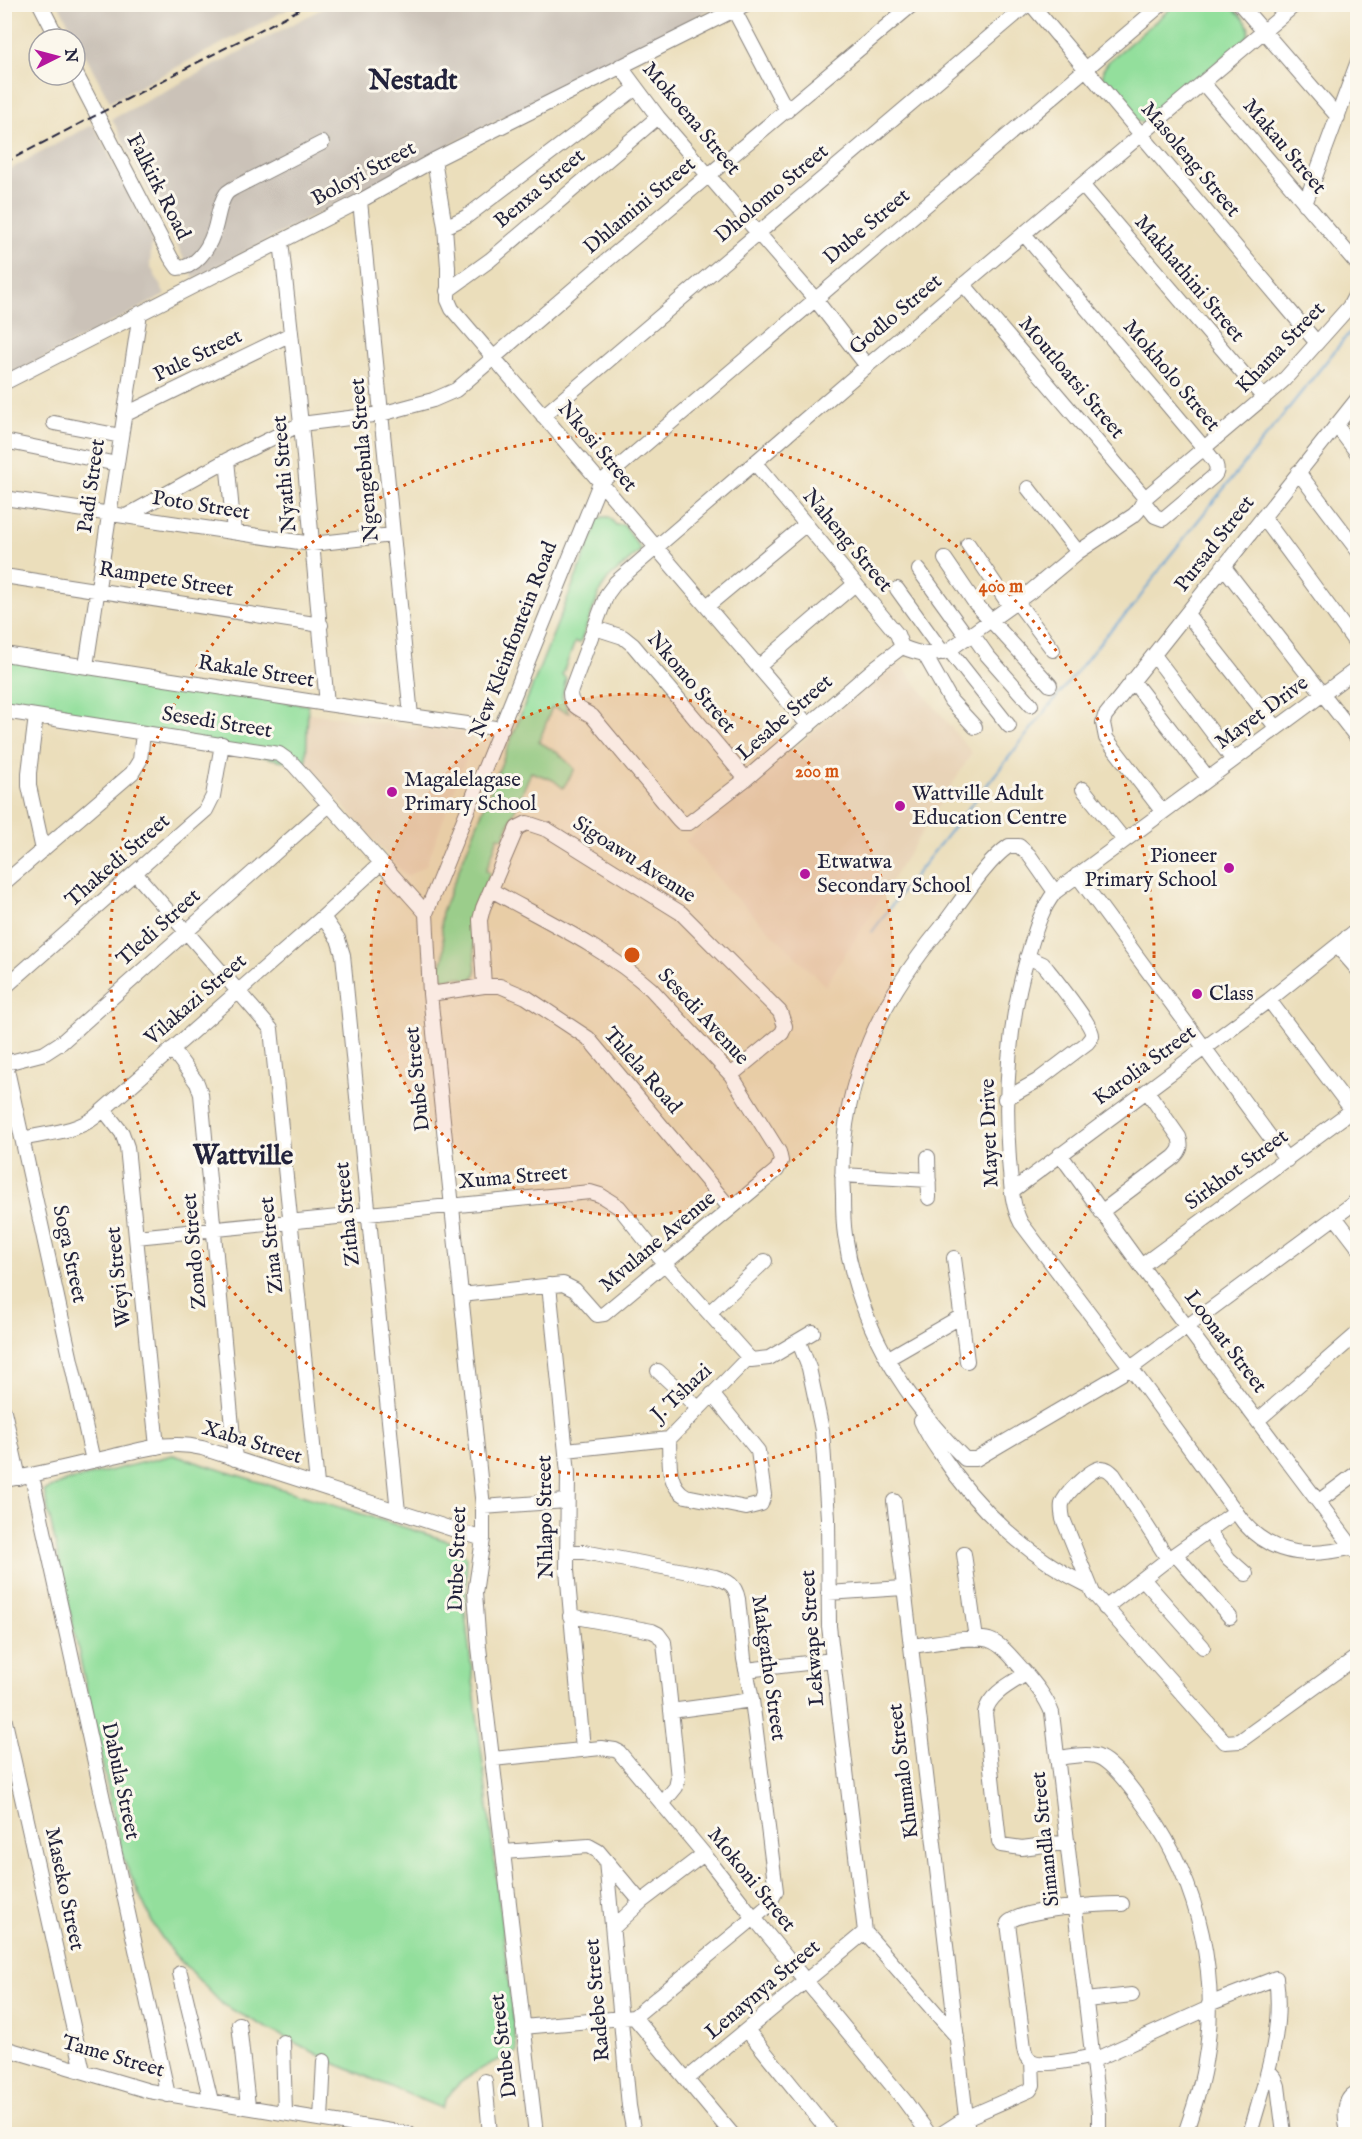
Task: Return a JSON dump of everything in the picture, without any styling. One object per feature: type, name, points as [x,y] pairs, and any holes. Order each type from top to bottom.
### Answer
[{"type":"street","points":[[40,4],[52,27]]},
{"type":"street","name":"Dhlamini Street","points":[[381,414],[445,396],[456,390],[913,4]]},
{"type":"street","name":"Masoleng Street","points":[[1029,4],[1317,343]]},
{"type":"street","name":"Dholomo Street","points":[[543,416],[1029,4]]},
{"type":"street","name":"Dube Street","points":[[600,483],[1162,4]]},
{"type":"street","points":[[1239,4],[1338,117]]},
{"type":"street","name":"Godlo Street","points":[[695,820],[685,824],[678,819],[592,716],[573,705],[570,693],[612,586],[867,366],[1296,4]]},
{"type":"street","points":[[740,7],[787,111]]},
{"type":"street","name":"Boloyi Street","points":[[4,383],[360,201],[434,160],[740,7]]},
{"type":"street","points":[[1305,204],[1358,61]]},
{"type":"street","name":"Mokoena Street","points":[[620,66],[658,117],[760,233],[867,366]]},
{"type":"street","name":"Makau Street","points":[[1203,83],[1358,265]]},
{"type":"street","name":"Falkirk Road","points":[[83,87],[178,268],[184,268],[199,259],[213,235],[226,194],[322,143]]},
{"type":"street","name":"Benxa Street","points":[[445,227],[466,218],[636,88]]},
{"type":"street","name":"Benxa Street","points":[[447,291],[490,260],[658,117]]},
{"type":"street","name":"Nkosi Street","points":[[434,160],[445,227],[448,267],[447,300],[452,309],[809,726]]},
{"type":"street","name":"Makhathini Street","points":[[1083,186],[1264,398]]},
{"type":"street","name":"Ngengebula Street","points":[[360,201],[411,716]]},
{"type":"street","name":"Mokholo Street","points":[[1024,234],[1204,448],[1218,468],[1215,476],[1163,519],[1155,516],[1144,500]]},
{"type":"street","name":"Nyathi Street","points":[[281,241],[321,625],[327,704]]},
{"type":"street","name":"Moutloatsi Street","points":[[964,285],[1144,500]]},
{"type":"street","name":"Khama Street","points":[[946,652],[1014,604],[1078,552],[1134,515],[1144,500],[1298,367],[1349,307],[1358,290]]},
{"type":"street","name":"Padi Street","points":[[86,666],[140,313]]},
{"type":"street","name":"Pule Street","points":[[124,416],[291,334]]},
{"type":"street","name":"Pursad Street","points":[[1162,812],[1106,738],[1103,723],[1106,716],[1132,680],[1358,398]]},
{"type":"street","name":"Padi Street","points":[[126,516],[227,460],[301,424],[381,414]]},
{"type":"street","points":[[54,423],[121,436]]},
{"type":"street","points":[[1336,425],[1358,454]]},
{"type":"street","points":[[4,441],[117,464]]},
{"type":"street","points":[[227,460],[234,532]]},
{"type":"street","name":"Naheng Street","points":[[755,464],[897,634],[902,647]]},
{"type":"street","points":[[1298,472],[1358,551]]},
{"type":"street","name":"New Kleinfontein Road","points":[[426,913],[600,483]]},
{"type":"street","points":[[1028,488],[1078,552]]},
{"type":"street","name":"Poto Street","points":[[4,498],[312,544],[392,535]]},
{"type":"street","points":[[1263,517],[1358,646]]},
{"type":"street","points":[[707,606],[806,524]]},
{"type":"street","points":[[968,544],[1053,650]]},
{"type":"street","points":[[945,559],[975,603],[1050,685]]},
{"type":"street","points":[[1223,566],[1358,739]]},
{"type":"street","points":[[919,570],[970,636],[1031,705]]},
{"type":"street","name":"Rampete Street","points":[[4,576],[321,625]]},
{"type":"street","points":[[758,667],[855,584]]},
{"type":"street","points":[[897,589],[946,652],[1009,726]]},
{"type":"street","points":[[1187,614],[1276,727]]},
{"type":"street","name":"Nkomo Street","points":[[595,628],[623,637],[633,645],[746,779]]},
{"type":"street","points":[[902,647],[925,655],[946,652]]},
{"type":"street","name":"Lesabe Street","points":[[695,820],[902,647]]},
{"type":"street","name":"Rakale Street","points":[[4,654],[502,729]]},
{"type":"street","points":[[925,655],[951,700],[975,727]]},
{"type":"street","points":[[1154,655],[1233,760]]},
{"type":"street","name":"Mayet Drive","points":[[1356,1549],[1316,1554],[1294,1552],[1256,1536],[1235,1512],[1131,1368],[1021,1223],[1012,1191],[1005,1099],[1015,1000],[1040,917],[1055,892],[1358,668]]},
{"type":"street","points":[[1132,680],[1208,778]]},
{"type":"street","name":"Sesedi Street","points":[[4,711],[222,744],[268,752],[286,758],[426,913]]},
{"type":"street","points":[[36,716],[29,786],[43,850]]},
{"type":"street","points":[[4,883],[132,773],[140,760],[143,733]]},
{"type":"street","name":"Thakedi Street","points":[[4,988],[206,810],[213,796],[222,744]]},
{"type":"street","points":[[1083,789],[1124,840]]},
{"type":"street","name":"Tledi Street","points":[[5,1060],[45,1053],[62,1042],[329,805]]},
{"type":"street","name":"Sigoawu Avenue","points":[[492,890],[514,834],[520,825],[531,824],[548,830],[681,913],[780,1012],[785,1026],[782,1033],[731,1076]]},
{"type":"street","points":[[1055,892],[1023,849],[1016,845],[1009,846],[990,864],[925,948],[891,998],[860,1064],[845,1129],[842,1175],[845,1234],[863,1308],[887,1359],[916,1405],[965,1459],[972,1461],[1131,1368],[1358,1200]]},
{"type":"street","name":"Vilakazi Street","points":[[23,1139],[83,1124],[104,1110],[381,863]]},
{"type":"street","name":"Zina Street","points":[[135,873],[269,1026],[273,1034],[317,1484]]},
{"type":"street","points":[[1077,875],[1287,1160]]},
{"type":"street","points":[[484,986],[480,920],[492,890]]},
{"type":"street","name":"Sesedi Avenue","points":[[492,890],[572,935],[637,976],[731,1076],[771,1138]]},
{"type":"street","name":"Dube Street","points":[[426,913],[430,994],[483,1507],[483,1539],[476,1580],[476,1606],[536,2134]]},
{"type":"street","name":"Zitha Street","points":[[323,917],[338,939],[343,955],[398,1512]]},
{"type":"street","points":[[1347,938],[1358,950]]},
{"type":"street","points":[[1347,938],[1358,970]]},
{"type":"street","name":"Karolia Street","points":[[1012,1191],[1269,1000],[1347,938]]},
{"type":"street","points":[[1005,1099],[1037,1081],[1087,1043],[1092,1035],[1092,1030],[1085,1019],[1048,970],[1043,964],[1027,957]]},
{"type":"street","name":"Tulela Road","points":[[430,994],[484,986],[509,988],[588,1038],[730,1208]]},
{"type":"street","points":[[1269,1000],[1354,1108]]},
{"type":"street","name":"Zondo Street","points":[[172,1049],[199,1088],[235,1459]]},
{"type":"street","name":"Soga Street","points":[[5,1060],[93,1461]]},
{"type":"street","points":[[1101,1212],[1174,1157],[1180,1150],[1179,1137],[1147,1091]]},
{"type":"street","name":"Sirkhot Street","points":[[1141,1266],[1287,1160],[1354,1108]]},
{"type":"street","name":"Weyi Street","points":[[104,1110],[125,1138],[157,1446]]},
{"type":"street","name":"Mvulane Avenue","points":[[461,1295],[558,1283],[568,1285],[575,1290],[593,1312],[600,1315],[609,1311],[777,1170],[781,1157],[771,1138]]},
{"type":"street","name":"Loonat Street","points":[[1060,1154],[1141,1266],[1356,1549]]},
{"type":"street","points":[[928,1157],[929,1198]]},
{"type":"street","points":[[842,1175],[929,1180]]},
{"type":"street","name":"Xuma Street","points":[[136,1237],[590,1192],[600,1195],[619,1207],[664,1263],[748,1358]]},
{"type":"street","points":[[1335,1217],[1358,1247]]},
{"type":"street","points":[[954,1258],[967,1361]]},
{"type":"street","points":[[709,1313],[765,1261]]},
{"type":"street","name":"Nhlapo Street","points":[[549,1285],[566,1450],[567,1570],[583,1749]]},
{"type":"street","points":[[887,1359],[960,1317]]},
{"type":"street","points":[[748,1358],[755,1361],[765,1360],[813,1332]]},
{"type":"street","points":[[1258,1420],[1358,1333]]},
{"type":"street","name":"Lekwape Street","points":[[798,1342],[809,1368],[822,1430],[833,1660],[866,1932]]},
{"type":"street","name":"J. Tshazi","points":[[566,1450],[669,1439],[748,1358]]},
{"type":"street","points":[[657,1371],[698,1408]]},
{"type":"street","points":[[669,1439],[671,1477],[674,1487],[679,1492],[686,1496],[746,1508],[761,1504],[765,1494],[758,1451],[712,1394]]},
{"type":"street","points":[[916,1405],[922,1424],[950,1468],[968,1490],[1012,1536],[1037,1557],[1089,1586]]},
{"type":"street","name":"Dabula Street","points":[[4,1411],[26,1477],[168,2095]]},
{"type":"street","name":"Xaba Street","points":[[4,1480],[26,1477],[157,1446],[183,1444],[317,1484],[483,1539]]},
{"type":"street","points":[[1230,1617],[1172,1556],[1108,1469],[1098,1469],[1067,1495],[1061,1509],[1063,1519],[1089,1586],[1105,1608],[1225,1742],[1240,1741],[1358,1656]]},
{"type":"street","points":[[1319,1501],[1358,1472]]},
{"type":"street","points":[[483,1507],[566,1500]]},
{"type":"street","name":"Khumalo Street","points":[[894,1501],[968,2134]]},
{"type":"street","points":[[1105,1608],[1172,1556],[1235,1512]]},
{"type":"street","points":[[1208,1531],[1229,1558],[1246,1574]]},
{"type":"street","name":"Makgatho Street","points":[[568,1556],[573,1552],[584,1552],[715,1577],[730,1583],[737,1591],[746,1670],[752,1700],[776,1891],[768,1906],[754,1918],[627,2017]]},
{"type":"street","points":[[964,1554],[976,1638]]},
{"type":"street","points":[[1143,1579],[1203,1647]]},
{"type":"street","points":[[828,1593],[903,1588]]},
{"type":"street","points":[[570,1616],[658,1634],[664,1642],[678,1778],[676,1787],[663,1803]]},
{"type":"street","name":"Simandla Street","points":[[911,1646],[976,1638],[996,1644],[1005,1650],[1026,1674],[1049,1705],[1058,1758],[1099,2113],[1099,2128],[1094,2134]]},
{"type":"street","points":[[746,1670],[833,1660]]},
{"type":"street","points":[[1026,1674],[994,1696],[985,1713],[999,1841],[1001,1845],[1016,1848],[1068,1842]]},
{"type":"street","points":[[671,1711],[752,1700]]},
{"type":"street","name":"Maseko Street","points":[[4,1717],[83,2071]]},
{"type":"street","name":"Mokoni Street","points":[[493,1759],[583,1749],[609,1748],[619,1752],[663,1803],[904,2100],[929,2134]]},
{"type":"street","points":[[1058,1758],[1089,1755],[1101,1758],[1118,1774],[1157,1825],[1184,1878],[1198,1917],[1208,1971],[1209,2006],[1204,2069],[1185,2134]]},
{"type":"street","points":[[503,1852],[589,1846],[598,1851],[641,1902]]},
{"type":"street","points":[[613,1928],[641,1902],[704,1854]]},
{"type":"street","name":"Radebe Street","points":[[606,1861],[613,1928],[627,2017],[628,2106],[634,2134]]},
{"type":"street","points":[[941,2134],[966,2118],[1030,2090],[1033,2085],[1032,2061],[1025,2052],[1008,1923],[1011,1919],[1020,1915],[1122,1904]]},
{"type":"street","points":[[866,1932],[957,2037]]},
{"type":"street","name":"Lenaynya Street","points":[[687,2079],[866,1932]]},
{"type":"street","points":[[180,1973],[211,2102]]},
{"type":"street","points":[[1032,2061],[1042,2063],[1093,2058],[1276,1978],[1278,2023],[1250,2134]]},
{"type":"street","points":[[1086,2000],[1132,1995]]},
{"type":"street","points":[[523,2027],[627,2017],[687,2079],[732,2134]]},
{"type":"street","points":[[239,2024],[248,2106]]},
{"type":"street","points":[[747,2030],[831,2134]]},
{"type":"street","points":[[283,2042],[285,2113]]},
{"type":"street","name":"Tame Street","points":[[4,2048],[168,2095],[248,2106],[409,2134]]},
{"type":"street","points":[[321,2119],[324,2061]]},
{"type":"street","points":[[1268,2070],[1278,2086],[1284,2134]]},
{"type":"street","points":[[485,2081],[490,2134]]},
{"type":"street","points":[[1348,2134],[1346,2102],[1349,2096],[1358,2092]]},
{"type":"shaded area","points":[[59,5],[296,5],[110,102],[87,58],[87,27],[71,27]]},
{"type":"shaded area","points":[[329,5],[719,5],[194,278],[112,119]]},
{"type":"shaded area","points":[[93,124],[152,238],[150,265],[165,295],[5,378],[5,172]]},
{"type":"shaded area","name":"Etwatwa Secondary School","points":[[897,660],[972,753],[825,986],[726,888],[686,841]]},
{"type":"shaded area","name":"Magalelagase Primary School","points":[[310,713],[396,727],[476,732],[426,865],[406,877],[306,764],[308,715]]},
{"type":"green space","points":[[1175,5],[1230,5],[1247,24],[1249,32],[1247,37],[1145,123],[1137,121],[1103,78],[1103,70],[1109,61]]},
{"type":"green space","points":[[609,517],[616,525],[624,525],[641,550],[608,579],[601,589],[580,643],[575,642],[562,675],[566,678],[562,697],[569,713],[552,707],[539,742],[558,753],[575,769],[563,788],[553,780],[531,772],[503,838],[498,837],[486,871],[490,873],[472,919],[476,973],[471,981],[457,977],[445,979],[439,973],[444,956],[442,912],[594,532],[597,519]]},
{"type":"green space","points":[[5,659],[308,705],[306,764],[301,767],[299,764],[22,709],[5,702]]},
{"type":"green space","points":[[173,1455],[448,1541],[467,1557],[465,1613],[517,2052],[473,2073],[455,2088],[441,2108],[334,2063],[223,2005],[171,1951],[154,1926],[123,1859],[44,1491],[64,1482]]},
{"type":"waterway","points":[[872,932],[1106,635],[1133,607],[1168,558],[1358,322]]},
{"type":"railway","points":[[4,163],[310,4]]},
{"type":"place","name":"Magalelagase Primary School","points":[[392,792]]},
{"type":"place","name":"Wattville Adult Education Centre","points":[[900,806]]},
{"type":"place","name":"Pioneer Primary School","points":[[1229,868]]},
{"type":"place","name":"Etwatwa Secondary School","points":[[805,874]]},
{"type":"place","name":"Class","points":[[1197,994]]},
{"type":"district","name":"Nestadt","points":[[413,82]]},
{"type":"district","name":"Wattville","points":[[243,1157]]}]
